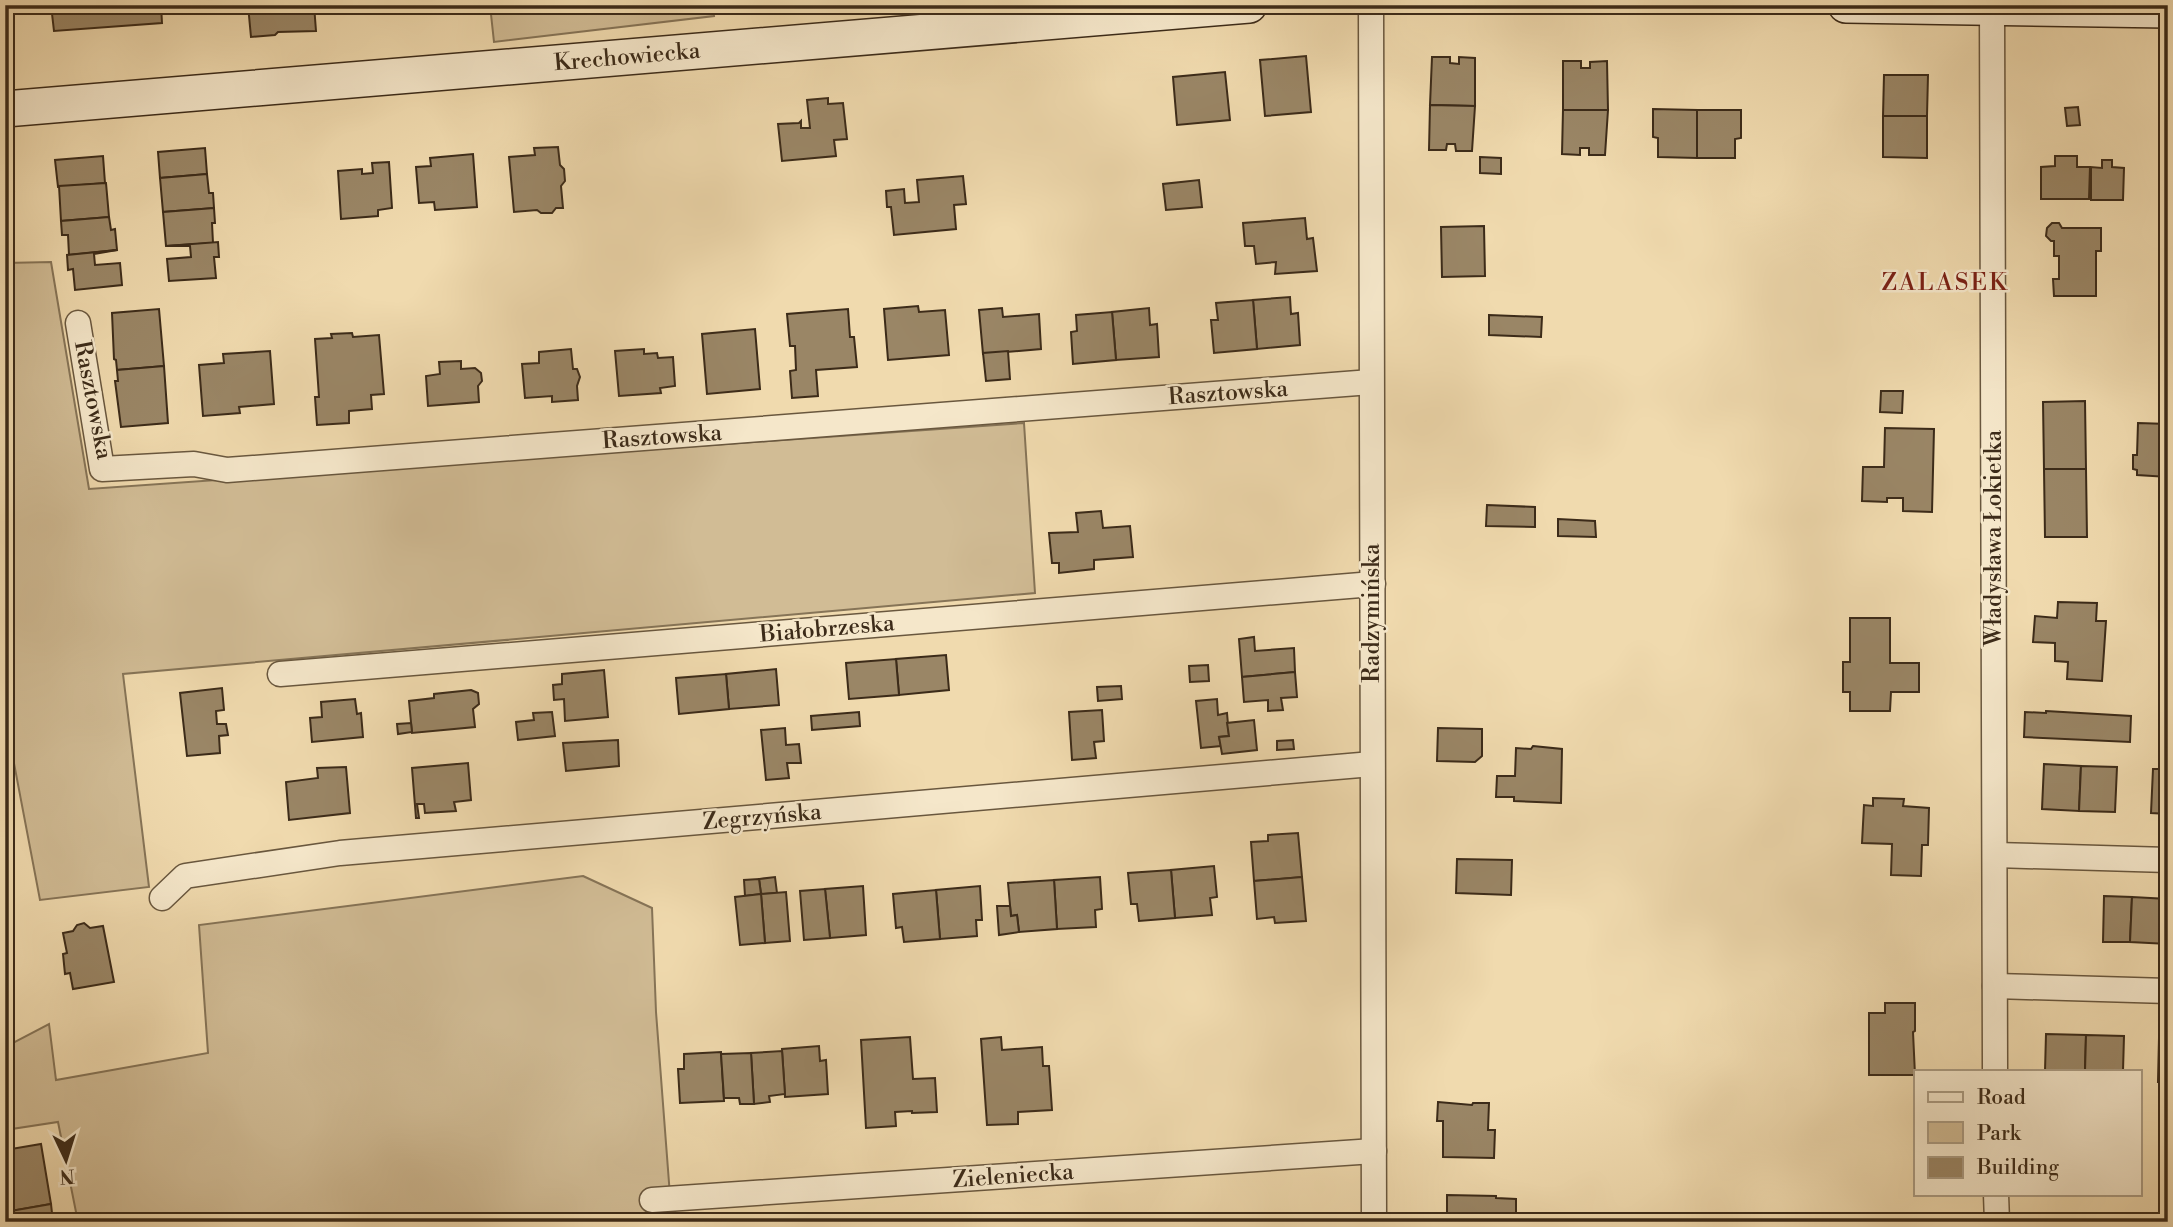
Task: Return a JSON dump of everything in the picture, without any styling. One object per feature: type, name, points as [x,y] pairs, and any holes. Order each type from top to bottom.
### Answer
[{"type":"street","name":"Krechowiecka","points":[[5,109],[1249,5]]},
{"type":"street","name":"Radzymińska","points":[[1371,5],[1374,1222]]},
{"type":"street","points":[[1846,5],[2168,10]]},
{"type":"street","name":"Władysława Łokietka","points":[[1992,6],[1995,1070]]},
{"type":"street","name":"Rasztowska","points":[[78,323],[102,469],[194,464],[227,470],[1371,382]]},
{"type":"street","name":"Białobrzeska","points":[[281,674],[1373,584]]},
{"type":"street","name":"Zegrzyńska","points":[[162,898],[185,876],[340,853],[1372,764]]},
{"type":"street","points":[[1995,855],[2168,860]]},
{"type":"street","points":[[1995,986],[2168,990]]},
{"type":"street","name":"Zieleniecka","points":[[652,1200],[1374,1151]]},
{"type":"street","points":[[1996,1196],[1997,1222]]},
{"type":"green space","points":[[490,5],[713,5],[714,16],[494,42]]},
{"type":"green space","points":[[51,262],[89,489],[1024,423],[1035,593],[123,674],[149,887],[40,900],[5,716],[5,263]]},
{"type":"green space","points":[[583,876],[652,908],[656,1012],[672,1222],[446,1222],[445,1214],[374,1222],[78,1222],[58,1122],[5,1130],[5,1047],[49,1024],[56,1080],[208,1053],[199,925]]},
{"type":"building","points":[[51,5],[161,5],[162,23],[54,31]]},
{"type":"building","points":[[248,5],[314,5],[316,31],[278,32],[275,35],[251,37]]},
{"type":"building","points":[[1306,56],[1311,112],[1265,116],[1260,60]]},
{"type":"building","points":[[1432,57],[1450,57],[1450,63],[1459,64],[1459,57],[1475,58],[1475,106],[1430,105]]},
{"type":"building","points":[[1563,61],[1581,61],[1581,68],[1590,68],[1590,62],[1607,61],[1608,110],[1563,110]]},
{"type":"building","points":[[1225,72],[1230,120],[1177,125],[1173,77]]},
{"type":"building","points":[[1884,75],[1928,75],[1927,116],[1883,116]]},
{"type":"building","points":[[828,98],[828,104],[843,103],[847,139],[834,140],[836,156],[782,161],[778,124],[801,121],[801,128],[810,128],[807,100]]},
{"type":"building","points":[[1430,105],[1475,106],[1472,151],[1456,151],[1455,144],[1447,144],[1446,150],[1429,150]]},
{"type":"building","points":[[2078,107],[2080,125],[2067,126],[2065,108]]},
{"type":"building","points":[[1653,109],[1697,110],[1697,158],[1658,157],[1658,138],[1653,137]]},
{"type":"building","points":[[1563,110],[1608,110],[1605,155],[1589,155],[1589,148],[1580,148],[1580,155],[1562,154]]},
{"type":"building","points":[[1697,110],[1741,110],[1741,138],[1735,139],[1735,158],[1697,158]]},
{"type":"building","points":[[1883,116],[1927,116],[1927,158],[1883,157]]},
{"type":"building","points":[[558,147],[565,181],[561,186],[563,208],[556,208],[552,213],[541,213],[537,210],[514,212],[509,157],[535,155],[534,148]]},
{"type":"building","points":[[205,148],[207,174],[160,178],[158,152]]},
{"type":"building","points":[[10,151],[14,191],[5,192],[5,152]]},
{"type":"building","points":[[473,154],[477,207],[435,210],[434,202],[419,203],[416,167],[431,166],[430,158]]},
{"type":"building","points":[[103,156],[105,183],[58,187],[55,160]]},
{"type":"building","points":[[2055,156],[2077,156],[2077,167],[2090,167],[2089,199],[2041,199],[2041,167],[2055,166]]},
{"type":"building","points":[[1480,157],[1501,158],[1501,174],[1480,173]]},
{"type":"building","points":[[2102,160],[2112,160],[2112,167],[2124,168],[2123,200],[2091,200],[2091,167],[2102,168]]},
{"type":"building","points":[[389,162],[392,208],[378,210],[378,216],[341,219],[338,171],[362,169],[362,174],[373,173],[372,163]]},
{"type":"building","points":[[207,174],[214,208],[163,212],[160,178]]},
{"type":"building","points":[[963,176],[966,204],[954,205],[956,229],[894,235],[886,191],[904,189],[905,203],[919,202],[917,180]]},
{"type":"building","points":[[1199,180],[1202,207],[1166,210],[1163,184]]},
{"type":"building","points":[[106,183],[109,217],[61,221],[59,186]]},
{"type":"building","points":[[214,208],[213,243],[166,246],[163,212]]},
{"type":"building","points":[[109,217],[111,230],[115,229],[117,250],[69,255],[68,235],[62,235],[61,221]]},
{"type":"building","points":[[1305,218],[1307,239],[1313,238],[1317,271],[1275,274],[1276,262],[1256,264],[1254,246],[1245,246],[1243,223]]},
{"type":"building","points":[[2052,223],[2059,223],[2062,228],[2101,228],[2101,251],[2096,251],[2096,296],[2054,296],[2053,279],[2059,279],[2059,256],[2054,256],[2054,241],[2046,236],[2047,228]]},
{"type":"building","points":[[1484,226],[1485,276],[1442,277],[1441,227]]},
{"type":"building","points":[[218,242],[219,257],[214,257],[216,278],[169,281],[167,259],[191,257],[190,246],[166,246]]},
{"type":"building","points":[[117,250],[94,254],[95,265],[120,263],[122,285],[75,290],[73,269],[68,270],[67,255]]},
{"type":"building","points":[[1290,297],[1291,314],[1298,313],[1300,345],[1257,349],[1253,300]]},
{"type":"building","points":[[1253,300],[1257,349],[1214,353],[1211,320],[1218,320],[1216,303]]},
{"type":"building","points":[[918,306],[919,312],[945,310],[949,355],[888,360],[884,309]]},
{"type":"building","points":[[1002,308],[1003,317],[1039,314],[1041,349],[983,354],[979,310]]},
{"type":"building","points":[[1149,308],[1150,325],[1157,324],[1159,357],[1116,360],[1112,312]]},
{"type":"building","points":[[159,309],[164,366],[117,370],[112,313]]},
{"type":"building","points":[[848,309],[850,337],[854,337],[857,367],[816,370],[818,396],[792,398],[790,371],[796,370],[795,346],[790,346],[787,314]]},
{"type":"building","points":[[1112,312],[1116,360],[1073,364],[1071,332],[1077,331],[1076,315]]},
{"type":"building","points":[[1489,315],[1542,317],[1541,337],[1489,335]]},
{"type":"building","points":[[755,329],[760,389],[707,394],[702,334]]},
{"type":"building","points":[[352,333],[353,337],[379,335],[384,394],[371,395],[372,409],[349,411],[349,423],[317,425],[315,397],[319,397],[315,339],[332,338],[331,334]]},
{"type":"building","points":[[571,349],[573,369],[577,369],[580,377],[577,386],[578,400],[552,402],[552,396],[525,398],[522,364],[539,363],[539,352]]},
{"type":"building","points":[[644,349],[644,354],[657,353],[658,358],[673,357],[675,386],[660,388],[661,393],[619,396],[615,351]]},
{"type":"building","points":[[270,351],[274,404],[239,407],[240,413],[203,416],[199,365],[224,363],[223,354]]},
{"type":"building","points":[[1008,351],[1010,379],[986,381],[983,353]]},
{"type":"building","points":[[461,361],[461,369],[475,368],[481,373],[479,402],[428,406],[426,376],[440,374],[439,362]]},
{"type":"building","points":[[164,366],[168,423],[121,427],[115,381],[118,381],[117,370]]},
{"type":"building","points":[[1881,391],[1903,391],[1902,413],[1880,412]]},
{"type":"building","points":[[2085,401],[2086,469],[2044,469],[2043,402]]},
{"type":"building","points":[[2138,423],[2168,424],[2168,477],[2137,475],[2137,470],[2133,469],[2133,455],[2137,455]]},
{"type":"building","points":[[1885,428],[1934,429],[1932,512],[1903,511],[1903,498],[1887,498],[1887,502],[1862,501],[1863,467],[1884,467]]},
{"type":"building","points":[[2044,469],[2086,469],[2087,537],[2045,537]]},
{"type":"building","points":[[1487,505],[1535,507],[1535,527],[1486,526]]},
{"type":"building","points":[[1101,511],[1103,528],[1130,526],[1133,557],[1094,560],[1094,569],[1059,573],[1059,563],[1052,563],[1049,533],[1078,532],[1076,513]]},
{"type":"building","points":[[1558,519],[1595,521],[1596,537],[1558,536]]},
{"type":"building","points":[[2058,602],[2097,603],[2096,621],[2106,621],[2102,681],[2067,679],[2068,662],[2055,661],[2055,643],[2033,642],[2035,616],[2057,618]]},
{"type":"building","points":[[1850,618],[1890,618],[1890,663],[1919,663],[1919,692],[1891,692],[1890,711],[1850,711],[1850,692],[1843,692],[1843,662],[1850,662]]},
{"type":"building","points":[[1254,637],[1255,651],[1294,648],[1295,672],[1242,677],[1239,639]]},
{"type":"building","points":[[946,655],[949,690],[899,695],[896,659]]},
{"type":"building","points":[[896,659],[899,695],[849,699],[846,663]]},
{"type":"building","points":[[1208,665],[1209,681],[1190,682],[1189,666]]},
{"type":"building","points":[[776,669],[779,705],[729,709],[726,674]]},
{"type":"building","points":[[604,670],[608,717],[565,721],[564,699],[554,700],[553,685],[562,684],[562,674]]},
{"type":"building","points":[[1295,672],[1297,697],[1281,698],[1283,710],[1268,711],[1268,700],[1244,702],[1242,677]]},
{"type":"building","points":[[726,674],[729,709],[679,714],[676,678]]},
{"type":"building","points":[[1121,686],[1122,699],[1098,701],[1097,687]]},
{"type":"building","points":[[222,688],[224,710],[216,711],[217,724],[226,724],[228,735],[219,736],[220,753],[187,756],[180,693]]},
{"type":"building","points":[[471,690],[478,693],[479,704],[473,709],[475,727],[412,733],[409,701],[434,698],[434,694]]},
{"type":"building","points":[[355,699],[357,714],[361,713],[363,737],[312,742],[310,718],[322,717],[321,702]]},
{"type":"building","points":[[1217,699],[1218,715],[1227,713],[1229,736],[1219,737],[1221,746],[1201,748],[1196,701]]},
{"type":"building","points":[[1102,710],[1104,741],[1094,742],[1096,758],[1072,760],[1069,712]]},
{"type":"building","points":[[552,712],[555,736],[518,740],[516,722],[534,720],[533,713]]},
{"type":"building","points":[[859,712],[860,726],[812,730],[811,716]]},
{"type":"building","points":[[2025,712],[2131,716],[2130,742],[2024,737]]},
{"type":"building","points":[[1254,720],[1257,750],[1222,754],[1219,737],[1229,736],[1227,723]]},
{"type":"building","points":[[411,723],[412,732],[398,734],[397,724]]},
{"type":"building","points":[[785,728],[786,745],[799,744],[801,763],[787,763],[789,778],[766,780],[761,730]]},
{"type":"building","points":[[1438,728],[1482,729],[1482,756],[1475,762],[1437,761]]},
{"type":"building","points":[[618,740],[619,766],[566,771],[563,743]]},
{"type":"building","points":[[1293,740],[1294,749],[1277,750],[1277,741]]},
{"type":"building","points":[[1533,746],[1562,749],[1561,803],[1514,801],[1514,797],[1496,797],[1497,776],[1515,776],[1516,748],[1531,749]]},
{"type":"building","points":[[468,763],[471,800],[454,802],[456,811],[425,813],[424,804],[417,804],[419,818],[416,818],[412,768]]},
{"type":"building","points":[[2044,764],[2081,766],[2079,811],[2042,809]]},
{"type":"building","points":[[2081,766],[2117,767],[2115,812],[2079,811]]},
{"type":"building","points":[[346,767],[350,813],[289,820],[286,782],[318,778],[317,768]]},
{"type":"building","points":[[2153,769],[2168,769],[2168,814],[2151,813]]},
{"type":"building","points":[[1873,798],[1904,799],[1903,806],[1929,808],[1928,845],[1922,845],[1921,876],[1891,875],[1892,844],[1862,843],[1864,805],[1873,806]]},
{"type":"building","points":[[1298,833],[1302,877],[1254,881],[1251,842],[1268,841],[1268,835]]},
{"type":"building","points":[[1457,859],[1512,860],[1511,895],[1456,893]]},
{"type":"building","points":[[1214,866],[1217,897],[1210,898],[1212,915],[1175,918],[1171,870]]},
{"type":"building","points":[[1171,870],[1175,918],[1139,921],[1137,904],[1131,904],[1128,873]]},
{"type":"building","points":[[775,877],[777,893],[761,894],[759,879]]},
{"type":"building","points":[[1100,877],[1102,909],[1095,910],[1096,927],[1057,929],[1054,880]]},
{"type":"building","points":[[1302,877],[1306,921],[1275,923],[1274,917],[1257,919],[1254,881]]},
{"type":"building","points":[[759,879],[761,894],[745,896],[744,880]]},
{"type":"building","points":[[1054,880],[1057,929],[1019,932],[1017,915],[1011,916],[1008,883]]},
{"type":"building","points":[[863,886],[866,935],[830,938],[825,889]]},
{"type":"building","points":[[980,886],[982,920],[976,920],[977,936],[940,939],[936,890]]},
{"type":"building","points":[[825,889],[830,938],[804,940],[800,891]]},
{"type":"building","points":[[936,890],[940,939],[904,942],[902,927],[896,928],[893,894]]},
{"type":"building","points":[[786,892],[790,941],[765,943],[761,894]]},
{"type":"building","points":[[761,894],[765,943],[740,945],[735,897]]},
{"type":"building","points":[[2104,896],[2132,897],[2130,942],[2103,942]]},
{"type":"building","points":[[2132,897],[2168,899],[2168,944],[2130,942]]},
{"type":"building","points":[[997,906],[1010,906],[1011,916],[1017,915],[1019,932],[999,935]]},
{"type":"building","points":[[84,923],[90,928],[103,926],[114,982],[73,989],[70,973],[65,974],[63,954],[67,953],[63,933],[73,931],[77,925]]},
{"type":"building","points":[[1885,1003],[1915,1003],[1914,1075],[1869,1075],[1869,1013],[1885,1013]]},
{"type":"building","points":[[2046,1034],[2086,1035],[2085,1070],[2045,1070]]},
{"type":"building","points":[[2086,1035],[2124,1036],[2123,1070],[2085,1070]]},
{"type":"building","points":[[910,1037],[913,1079],[935,1078],[937,1112],[895,1112],[896,1126],[866,1128],[861,1040]]},
{"type":"building","points":[[1001,1037],[1002,1050],[1042,1047],[1043,1066],[1049,1066],[1052,1110],[1018,1112],[1018,1124],[987,1125],[981,1039]]},
{"type":"building","points":[[2159,1038],[2168,1038],[2168,1082],[2158,1082]]},
{"type":"building","points":[[819,1046],[820,1061],[826,1060],[828,1094],[785,1097],[782,1049]]},
{"type":"building","points":[[782,1051],[785,1094],[769,1096],[770,1102],[754,1104],[751,1053]]},
{"type":"building","points":[[721,1052],[724,1101],[680,1103],[678,1069],[684,1069],[684,1054]]},
{"type":"building","points":[[751,1053],[754,1104],[740,1104],[739,1098],[724,1098],[721,1054]]},
{"type":"building","points":[[1438,1102],[1472,1105],[1489,1103],[1488,1130],[1495,1130],[1494,1158],[1443,1157],[1443,1121],[1437,1121]]},
{"type":"building","points":[[41,1144],[51,1204],[5,1212],[5,1150]]},
{"type":"building","points":[[1447,1195],[1516,1199],[1516,1222],[1447,1222]]},
{"type":"building","points":[[51,1204],[53,1222],[5,1222],[5,1212]]},
{"type":"building","points":[[1090,1214],[1091,1222],[1042,1222],[1041,1217],[1068,1218],[1067,1215]]},
{"type":"district","name":"ZALASEK","points":[[1945,283]]}]
